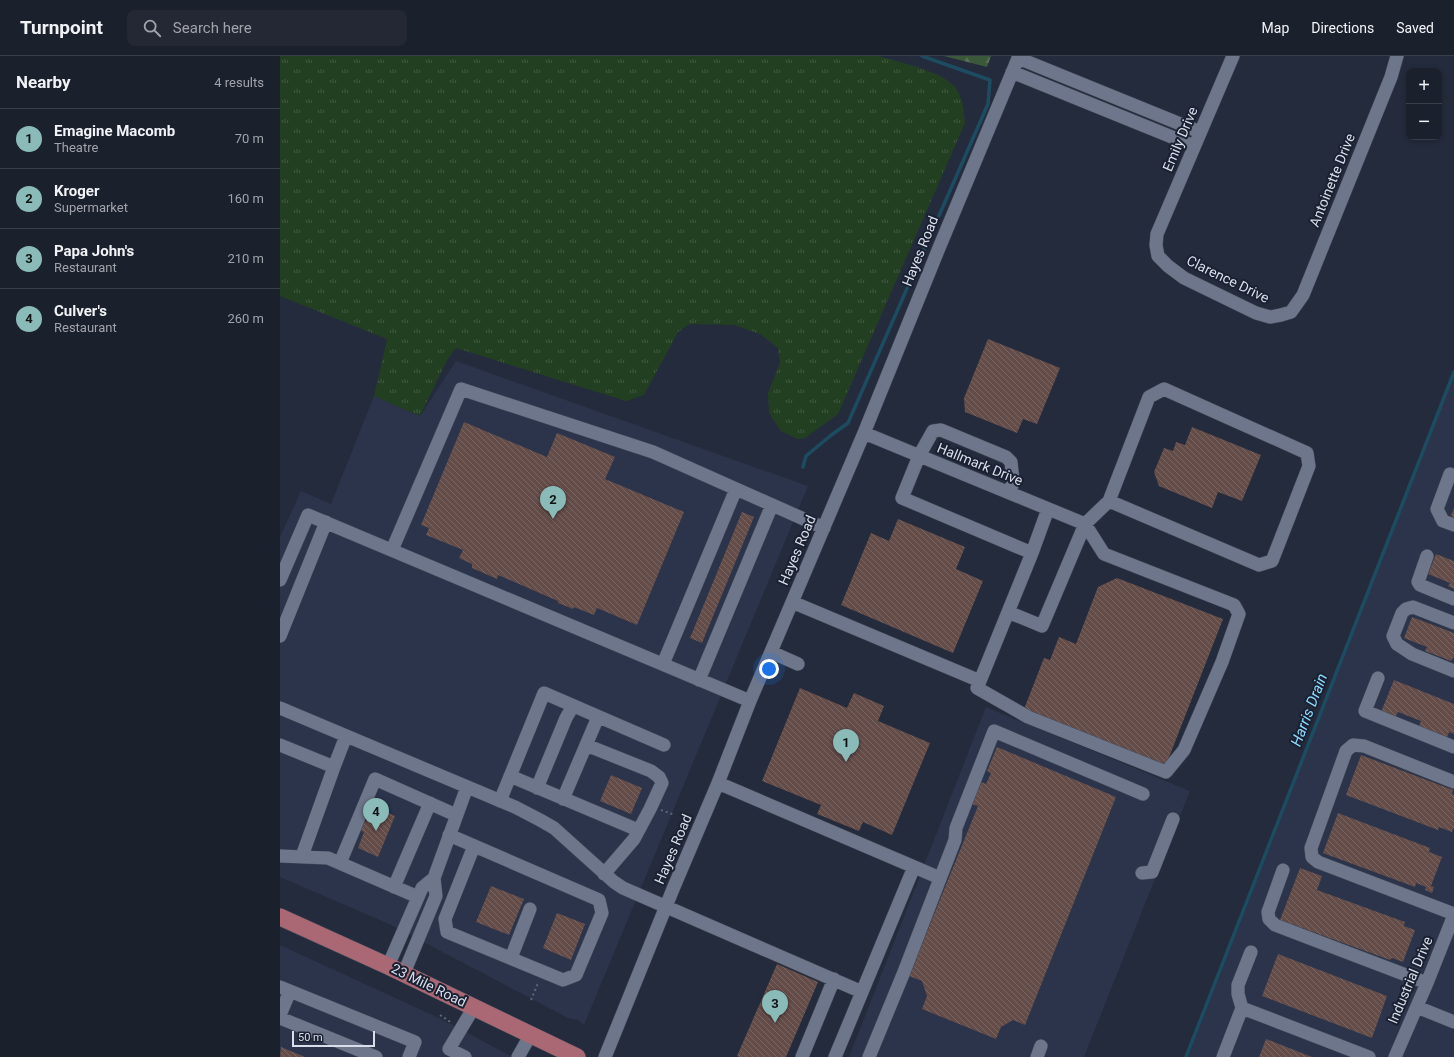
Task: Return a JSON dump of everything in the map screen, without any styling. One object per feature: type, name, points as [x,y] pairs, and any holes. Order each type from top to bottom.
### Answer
[{"type":"main road","name":"23 Mile Road","points":[[281,922],[404,973],[577,1057]]},
{"type":"street","name":"Emily Drive","points":[[1157,234],[1233,56]]},
{"type":"street","name":"Antoinette Drive","points":[[1303,296],[1391,77],[1398,56]]},
{"type":"street","points":[[1018,57],[1200,132]]},
{"type":"street","name":"Hayes Road","points":[[605,1057],[718,783],[750,701],[864,433],[1018,57]]},
{"type":"street","points":[[1012,72],[1194,146]]},
{"type":"street","points":[[1113,113],[1118,99]]},
{"type":"street","name":"Clarence Drive","points":[[1157,234],[1156,245],[1158,256],[1168,266],[1184,278],[1256,314],[1270,316],[1291,312],[1303,296]]},
{"type":"street","points":[[392,550],[461,389],[653,452],[824,528]]},
{"type":"street","points":[[1008,612],[1042,626],[1085,524],[1109,501],[1149,398],[1164,389],[1307,454],[1309,466],[1272,561],[1259,565],[1109,501]]},
{"type":"street","points":[[1010,493],[1013,481],[1011,462],[1006,457],[940,430],[933,431],[919,456],[902,498],[1032,553]]},
{"type":"street","name":"Hallmark Drive","points":[[864,433],[1085,524]]},
{"type":"street","points":[[1450,474],[1437,509],[1443,521],[1454,525]]},
{"type":"street","points":[[663,664],[736,489]]},
{"type":"street","points":[[699,680],[772,505]]},
{"type":"street","points":[[1048,509],[1032,553],[977,688],[1028,717],[1166,772],[1184,750],[1222,662],[1239,614],[1234,605],[1223,599],[1104,554],[1085,524]]},
{"type":"street","points":[[280,580],[308,514],[750,701]]},
{"type":"street","points":[[280,636],[326,522]]},
{"type":"street","points":[[1427,556],[1418,582],[1420,585],[1454,599]]},
{"type":"street","points":[[792,602],[980,681]]},
{"type":"street","points":[[1454,623],[1413,607],[1406,609],[1402,613],[1393,636],[1397,644],[1412,654],[1454,672]]},
{"type":"street","points":[[771,652],[798,664]]},
{"type":"street","points":[[1378,678],[1365,711],[1454,747]]},
{"type":"street","points":[[500,801],[544,693],[664,745]]},
{"type":"street","points":[[537,788],[566,718],[573,706]]},
{"type":"street","points":[[280,708],[500,801],[540,820],[554,828],[609,878],[623,888],[862,992]]},
{"type":"street","points":[[563,799],[598,717]]},
{"type":"street","points":[[869,1057],[904,972],[955,840],[956,828],[994,731],[1143,794]]},
{"type":"street","points":[[302,856],[346,736]]},
{"type":"street","points":[[280,745],[334,766]]},
{"type":"street","points":[[474,846],[444,919],[447,932],[563,980],[576,975],[602,913],[599,900],[609,878],[634,839],[662,783],[659,777],[651,771],[586,745]]},
{"type":"street","points":[[1454,782],[1364,746],[1353,745],[1346,751],[1311,848],[1312,858],[1318,862],[1454,915]]},
{"type":"street","points":[[510,776],[638,830]]},
{"type":"street","points":[[340,863],[375,779],[456,815]]},
{"type":"street","points":[[718,783],[940,878]]},
{"type":"street","points":[[404,973],[436,896],[434,878],[467,787]]},
{"type":"street","points":[[394,887],[430,803]]},
{"type":"street","points":[[1142,873],[1152,872],[1173,819]]},
{"type":"street","points":[[449,835],[599,900]]},
{"type":"street","points":[[280,856],[328,858],[418,898]]},
{"type":"street","points":[[835,1057],[914,866]]},
{"type":"street","points":[[1283,870],[1268,912],[1268,920],[1274,925],[1427,984]]},
{"type":"street","points":[[388,966],[422,888],[434,878]]},
{"type":"street","points":[[511,958],[530,909]]},
{"type":"street","name":"Industrial Drive","points":[[1395,1057],[1427,984],[1454,915]]},
{"type":"street","points":[[1223,1057],[1242,1008],[1238,994],[1238,985],[1251,952]]},
{"type":"street","points":[[802,1057],[834,979]]},
{"type":"street","points":[[376,1057],[280,1017],[285,989],[414,1042],[409,1057]]},
{"type":"street","points":[[465,1057],[445,1053],[474,1007]]},
{"type":"street","points":[[1417,1007],[1454,1022]]},
{"type":"street","points":[[1242,1008],[1369,1057]]},
{"type":"street","points":[[518,1057],[530,1034]]},
{"type":"path","points":[[531,1000],[543,972]]},
{"type":"shaded area","points":[[456,361],[808,486],[584,1025],[578,1020],[568,1018],[389,924],[280,877],[280,537],[301,491],[331,504],[374,396],[420,416]]},
{"type":"shaded area","points":[[1454,374],[1454,1057],[1188,1057]]},
{"type":"shaded area","points":[[986,707],[1190,791],[1084,1057],[849,1057]]},
{"type":"shaded area","points":[[280,945],[439,1018],[513,1057],[280,1057]]},
{"type":"green space","points":[[280,56],[879,56],[921,68],[943,78],[952,84],[961,98],[965,123],[838,414],[805,438],[797,439],[781,431],[769,413],[768,393],[780,363],[778,348],[760,334],[734,325],[690,324],[678,332],[644,395],[626,401],[456,348],[447,360],[420,416],[374,396],[387,339],[280,296]]},
{"type":"green space","points":[[944,56],[991,56],[987,67]]},
{"type":"building","points":[[988,339],[1060,368],[1037,424],[1023,419],[1017,433],[965,412],[964,398]]},
{"type":"building","points":[[464,422],[547,457],[557,433],[615,457],[605,479],[684,512],[637,625],[597,608],[594,615],[574,607],[573,609],[498,575],[497,579],[472,568],[472,564],[459,558],[463,550],[426,535],[429,528],[421,525]]},
{"type":"building","points":[[1192,427],[1261,455],[1242,501],[1218,492],[1212,508],[1159,486],[1154,472],[1164,448],[1173,451],[1176,442],[1185,445]]},
{"type":"building","points":[[1454,508],[1454,518],[1451,515]]},
{"type":"building","points":[[742,512],[754,517],[702,643],[690,638]]},
{"type":"building","points":[[898,519],[965,547],[956,569],[983,581],[953,653],[841,605],[871,533],[889,541]]},
{"type":"building","points":[[1436,554],[1454,561],[1454,589],[1448,586],[1450,583],[1428,574]]},
{"type":"building","points":[[1117,578],[1223,619],[1166,765],[1024,709],[1044,658],[1050,660],[1059,637],[1076,644],[1098,587]]},
{"type":"building","points":[[1412,617],[1454,633],[1454,658],[1451,661],[1425,651],[1427,647],[1404,638]]},
{"type":"building","points":[[1394,680],[1454,704],[1454,734],[1449,732],[1447,738],[1419,726],[1421,721],[1398,712],[1395,718],[1381,712]]},
{"type":"building","points":[[800,688],[847,708],[854,693],[884,706],[878,721],[930,743],[892,835],[863,822],[859,831],[817,814],[821,805],[762,781]]},
{"type":"building","points":[[997,747],[1116,797],[1025,1025],[1013,1020],[1001,1027],[996,1039],[922,1009],[927,996],[922,981],[909,976],[978,806],[972,804],[981,782],[986,784],[991,773],[987,771]]},
{"type":"building","points":[[1361,755],[1453,790],[1454,827],[1452,832],[1439,827],[1438,830],[1346,795]]},
{"type":"building","points":[[611,775],[642,788],[631,814],[600,801]]},
{"type":"building","points":[[373,806],[395,816],[378,857],[358,848],[364,832],[360,830],[364,821],[366,822]]},
{"type":"building","points":[[1338,813],[1430,848],[1429,852],[1442,857],[1431,886],[1434,887],[1432,893],[1425,890],[1426,887],[1416,883],[1415,887],[1323,853]]},
{"type":"building","points":[[1300,868],[1322,876],[1317,890],[1405,922],[1404,926],[1415,930],[1403,962],[1392,958],[1390,960],[1280,920]]},
{"type":"building","points":[[491,886],[524,899],[509,935],[476,922]]},
{"type":"building","points":[[557,913],[585,924],[571,960],[543,948]]},
{"type":"building","points":[[1278,954],[1387,996],[1372,1038],[1262,996]]},
{"type":"building","points":[[777,964],[818,982],[786,1057],[739,1057],[737,1056]]},
{"type":"building","points":[[1266,1039],[1312,1057],[1259,1057]]},
{"type":"building","points":[[281,1047],[305,1057],[280,1057]]},
{"type":"waterway","points":[[803,467],[806,456],[848,423],[988,104],[990,80],[922,56]]},
{"type":"waterway","name":"Harris Drain","points":[[1186,1057],[1454,372]]},
{"type":"place","name":"Kroger","points":[[553,519]]},
{"type":"place","name":"Emagine Macomb","points":[[846,762]]},
{"type":"place","name":"Culver's","points":[[376,831]]},
{"type":"place","name":"Papa John's","points":[[775,1023]]}]
